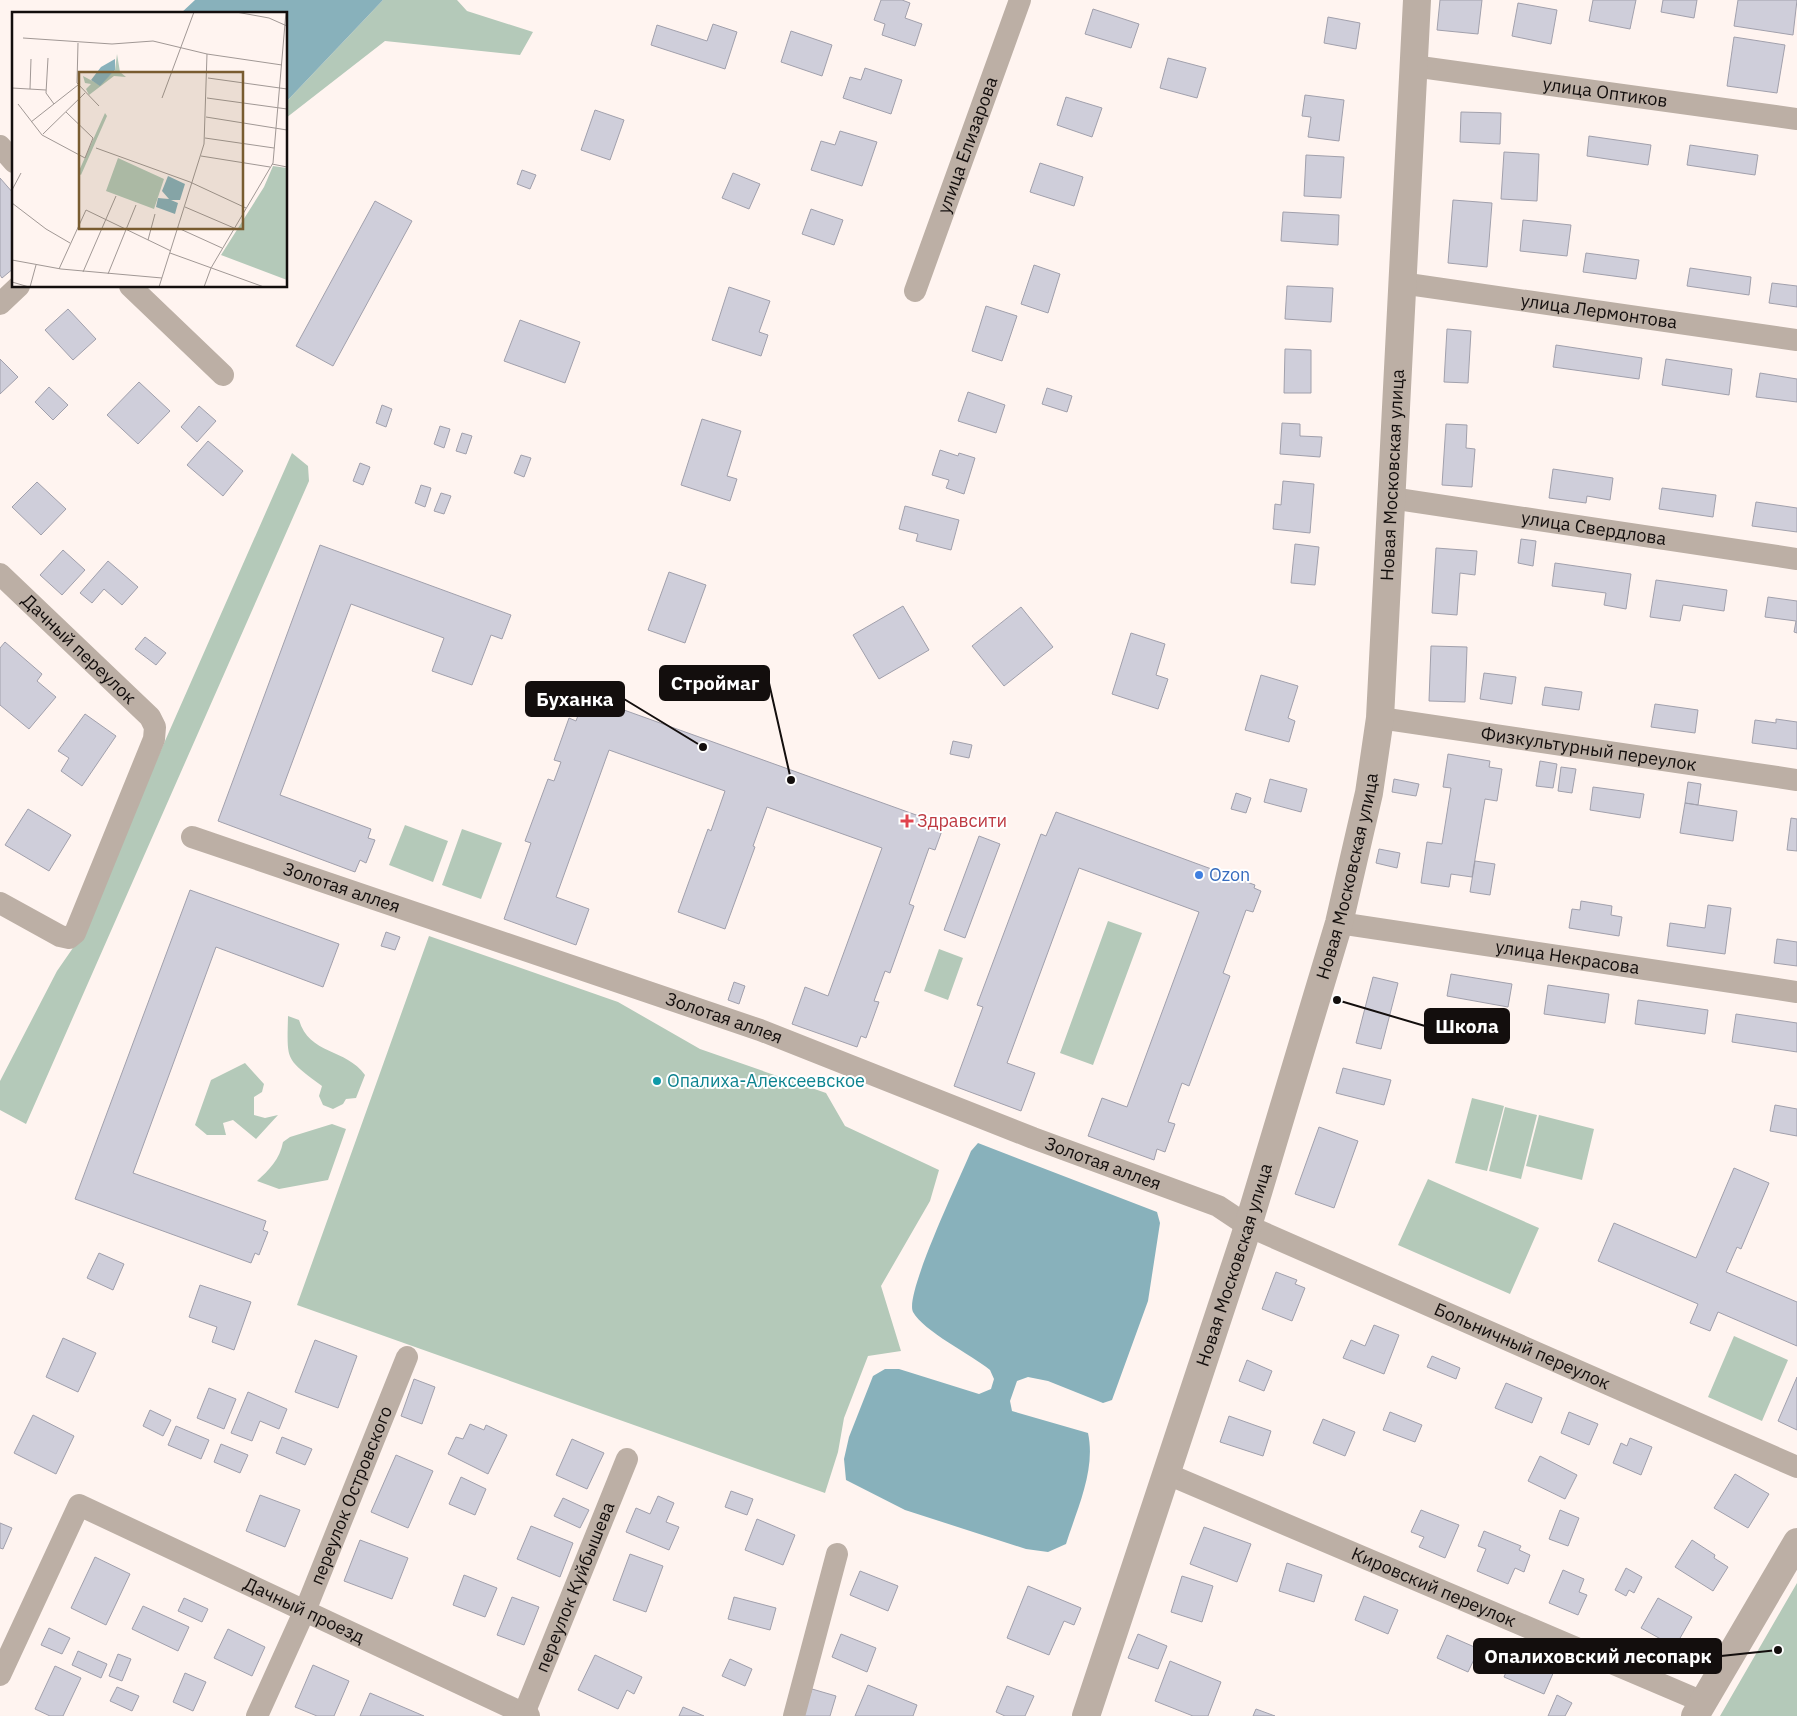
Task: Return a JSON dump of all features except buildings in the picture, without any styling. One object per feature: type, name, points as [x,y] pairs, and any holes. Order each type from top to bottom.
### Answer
[{"type":"street","name":"улица Елизарова","points":[[915,291],[1020,0]]},
{"type":"street","name":"Новая Московская улица","points":[[1091,1714],[1166,1473],[1248,1226],[1339,923],[1369,793],[1380,718],[1417,0]]},
{"type":"street","name":"улица Оптиков","points":[[1413,66],[1797,119]]},
{"type":"street","points":[[0,146],[12,160]]},
{"type":"street","name":"улица Лермонтова","points":[[1401,283],[1797,340]]},
{"type":"street","points":[[0,304],[17,288]]},
{"type":"street","points":[[132,288],[223,375]]},
{"type":"street","name":"улица Свердлова","points":[[1391,498],[1797,559]]},
{"type":"street","name":"Дачный переулок","points":[[0,574],[150,717],[155,727],[154,739],[75,933],[70,938],[60,936],[0,903]]},
{"type":"street","name":"Физкультурный переулок","points":[[1380,718],[1797,780]]},
{"type":"street","name":"Золотая аллея","points":[[192,837],[760,1030],[1024,1134],[1218,1206],[1248,1226]]},
{"type":"street","name":"улица Некрасова","points":[[1339,923],[1797,992]]},
{"type":"street","name":"Больничный переулок","points":[[1248,1226],[1797,1467]]},
{"type":"street","name":"переулок Островского","points":[[257,1716],[306,1609],[407,1357]]},
{"type":"street","name":"переулок Куйбышева","points":[[525,1715],[627,1459]]},
{"type":"street","name":"Кировский переулок","points":[[1166,1473],[1699,1709]]},
{"type":"street","name":"Дачный проезд","points":[[0,1675],[80,1505],[306,1609],[525,1715]]},
{"type":"street","points":[[1699,1709],[1797,1542]]},
{"type":"street","points":[[794,1716],[837,1554]]},
{"type":"green space","points":[[383,0],[457,0],[467,11],[533,32],[520,55],[385,41],[288,116],[288,100]]},
{"type":"green space","points":[[292,453],[308,466],[309,481],[26,1124],[0,1110],[0,1081],[57,971],[75,945]]},
{"type":"green space","points":[[405,825],[448,841],[433,882],[389,865]]},
{"type":"green space","points":[[462,829],[502,843],[481,899],[442,885]]},
{"type":"green space","points":[[1108,921],[1142,933],[1093,1065],[1060,1053]]},
{"type":"green space","points":[[429,936],[618,1002],[700,1049],[826,1093],[845,1126],[939,1170],[930,1201],[881,1286],[901,1351],[868,1356],[844,1418],[838,1452],[825,1493],[297,1305]]},
{"type":"green space","points":[[939,949],[963,958],[948,1000],[924,991]]},
{"type":"green space","points":[[288,1016],[299,1020],[311,1040],[348,1060],[365,1075],[356,1098],[346,1099],[343,1104],[333,1109],[323,1105],[319,1096],[322,1086],[301,1070],[291,1058],[288,1042]]},
{"type":"green space","points":[[245,1063],[264,1084],[262,1092],[254,1097],[254,1115],[265,1118],[278,1115],[256,1139],[233,1120],[223,1123],[226,1135],[207,1135],[195,1125],[211,1080]]},
{"type":"green space","points":[[1472,1098],[1504,1106],[1487,1171],[1455,1163]]},
{"type":"green space","points":[[1505,1107],[1537,1115],[1521,1179],[1489,1171]]},
{"type":"green space","points":[[1539,1115],[1594,1129],[1582,1180],[1526,1166]]},
{"type":"green space","points":[[332,1124],[346,1129],[328,1180],[279,1189],[257,1181],[277,1159],[283,1142],[290,1137]]},
{"type":"green space","points":[[1428,1179],[1539,1228],[1510,1294],[1398,1245]]},
{"type":"green space","points":[[1734,1336],[1788,1360],[1762,1421],[1708,1397]]},
{"type":"green space","points":[[1797,1583],[1797,1716],[1720,1716]]},
{"type":"water","points":[[195,0],[383,0],[288,100],[288,12],[182,12]]},
{"type":"water","points":[[978,1143],[1157,1212],[1160,1223],[1148,1301],[1112,1400],[1103,1403],[1048,1381],[1028,1377],[1017,1381],[1010,1401],[1012,1411],[1088,1433],[1089,1461],[1080,1503],[1066,1544],[1048,1552],[1026,1549],[905,1510],[846,1480],[844,1459],[849,1437],[873,1376],[885,1369],[899,1369],[979,1394],[991,1389],[994,1379],[990,1370],[927,1327],[913,1312],[912,1301],[925,1260],[946,1208],[971,1151]]},
{"type":"place","name":"Буханка","points":[[703,747]]},
{"type":"place","name":"Строймаг","points":[[791,780]]},
{"type":"place","name":"Здравсити","points":[[907,821]]},
{"type":"place","name":"Ozon","points":[[1199,875]]},
{"type":"place","name":"Школа","points":[[1337,1000]]},
{"type":"place","name":"Опалиха-Алексеевское","points":[[657,1081]]},
{"type":"place","name":"Опалиховский лесопарк","points":[[1778,1650]]}]
